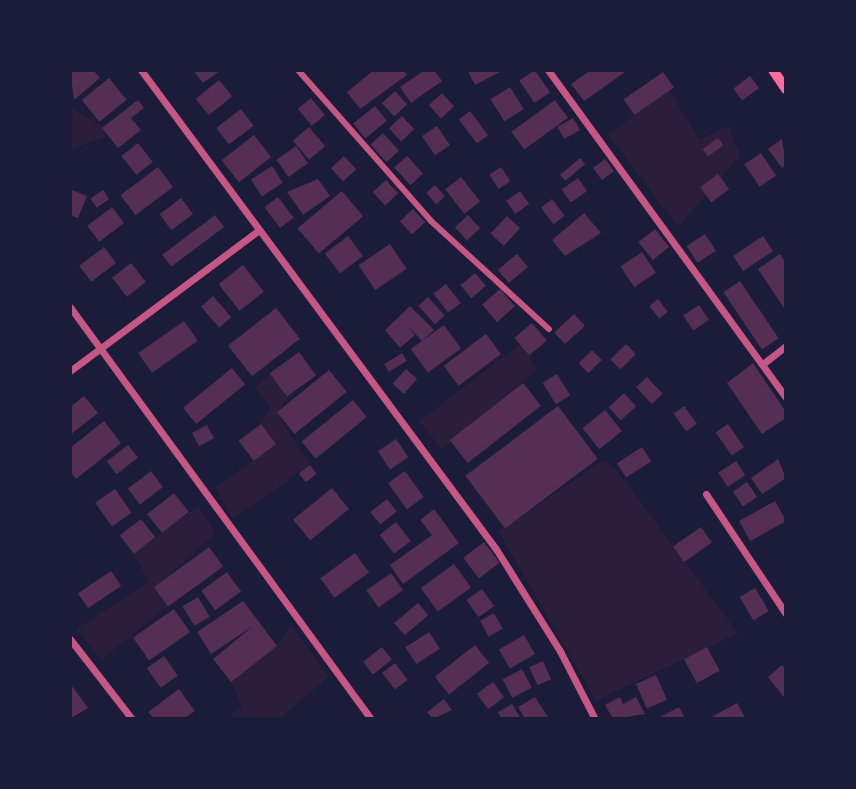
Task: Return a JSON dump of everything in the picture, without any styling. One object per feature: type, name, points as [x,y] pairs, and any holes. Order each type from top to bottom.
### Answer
[{"type":"main road","points":[[773,70],[786,89]]},
{"type":"street","points":[[141,70],[496,549],[560,651],[595,719]]},
{"type":"street","points":[[298,70],[431,221],[549,329]]},
{"type":"street","points":[[548,70],[786,397]]},
{"type":"street","points":[[70,371],[259,230]]},
{"type":"street","points":[[70,307],[371,719]]},
{"type":"street","points":[[764,363],[786,346]]},
{"type":"street","points":[[706,494],[786,614]]},
{"type":"street","points":[[70,639],[132,719]]},
{"type":"shaded area","points":[[669,91],[700,139],[729,126],[740,156],[678,227],[608,134]]},
{"type":"shaded area","points":[[70,108],[103,126],[105,137],[70,150]]},
{"type":"shaded area","points":[[520,344],[538,369],[442,449],[419,421]]},
{"type":"shaded area","points":[[270,374],[288,397],[277,413],[310,465],[232,519],[215,487],[276,444],[261,424],[271,408],[255,387]]},
{"type":"shaded area","points":[[603,460],[616,469],[738,633],[596,701],[499,532]]},
{"type":"shaded area","points":[[198,507],[216,533],[155,587],[168,606],[101,660],[76,629],[149,582],[133,553]]},
{"type":"shaded area","points":[[291,625],[329,677],[279,719],[226,719],[242,707],[231,682],[277,646]]},
{"type":"building","points":[[70,70],[93,70],[100,78],[74,100]]},
{"type":"building","points":[[193,70],[221,70],[203,83]]},
{"type":"building","points":[[374,70],[403,70],[407,75],[360,109],[347,92]]},
{"type":"building","points":[[425,70],[434,70],[442,81],[411,103],[400,87]]},
{"type":"building","points":[[467,70],[504,70],[475,85]]},
{"type":"building","points":[[535,70],[550,92],[534,103],[519,81]]},
{"type":"building","points":[[591,70],[628,70],[584,101],[571,84]]},
{"type":"building","points":[[663,72],[674,88],[635,115],[624,100]]},
{"type":"building","points":[[750,76],[759,88],[742,101],[733,89]]},
{"type":"building","points":[[109,78],[127,100],[99,122],[82,100]]},
{"type":"building","points":[[219,80],[232,96],[209,115],[196,99]]},
{"type":"building","points":[[510,87],[524,109],[504,121],[490,99]]},
{"type":"building","points":[[395,91],[407,104],[394,116],[382,103]]},
{"type":"building","points":[[442,93],[454,106],[441,118],[429,105]]},
{"type":"building","points":[[311,98],[325,115],[312,126],[298,109]]},
{"type":"building","points":[[138,100],[144,108],[131,118],[141,130],[118,148],[102,128]]},
{"type":"building","points":[[555,100],[568,118],[524,150],[511,132]]},
{"type":"building","points":[[375,106],[387,121],[365,138],[353,124]]},
{"type":"building","points":[[241,109],[254,126],[229,144],[216,128]]},
{"type":"building","points":[[470,111],[488,135],[477,143],[459,119]]},
{"type":"building","points":[[402,116],[414,129],[401,141],[389,128]]},
{"type":"building","points":[[573,118],[580,130],[564,139],[557,127]]},
{"type":"building","points":[[437,126],[450,145],[435,155],[422,136]]},
{"type":"building","points":[[309,127],[325,146],[309,160],[293,140]]},
{"type":"building","points":[[383,133],[399,151],[386,162],[370,144]]},
{"type":"building","points":[[254,135],[271,157],[239,182],[222,160]]},
{"type":"building","points":[[718,138],[723,145],[708,156],[703,149]]},
{"type":"building","points":[[782,139],[786,165],[782,168],[768,149]]},
{"type":"building","points":[[138,143],[153,162],[136,175],[121,156]]},
{"type":"building","points":[[296,146],[308,163],[288,177],[276,160]]},
{"type":"building","points":[[761,153],[776,175],[760,187],[744,164]]},
{"type":"building","points":[[344,156],[356,169],[343,181],[331,168]]},
{"type":"building","points":[[407,156],[423,174],[410,185],[394,167]]},
{"type":"building","points":[[580,158],[585,164],[565,181],[560,175]]},
{"type":"building","points":[[605,159],[614,171],[602,180],[593,168]]},
{"type":"building","points":[[272,166],[283,183],[262,196],[251,180]]},
{"type":"building","points":[[158,167],[173,187],[136,215],[120,195]]},
{"type":"building","points":[[501,167],[510,181],[499,189],[489,175]]},
{"type":"building","points":[[718,174],[729,189],[711,202],[700,187]]},
{"type":"building","points":[[461,177],[480,201],[464,214],[445,189]]},
{"type":"building","points":[[578,178],[587,191],[571,203],[562,189]]},
{"type":"building","points":[[318,179],[330,196],[303,215],[287,192]]},
{"type":"building","points":[[386,180],[398,193],[385,205],[373,192]]},
{"type":"building","points":[[435,185],[445,196],[436,204],[426,193]]},
{"type":"building","points":[[70,189],[87,196],[78,218],[70,215]]},
{"type":"building","points":[[103,190],[109,199],[97,208],[91,198]]},
{"type":"building","points":[[342,191],[363,216],[319,254],[298,228]]},
{"type":"building","points":[[520,191],[529,204],[515,214],[506,201]]},
{"type":"building","points":[[278,197],[294,218],[280,228],[264,207]]},
{"type":"building","points":[[181,198],[193,214],[171,230],[159,214]]},
{"type":"building","points":[[552,199],[565,216],[553,224],[541,207]]},
{"type":"building","points":[[112,207],[124,223],[99,242],[87,226]]},
{"type":"building","points":[[413,209],[425,222],[412,234],[400,221]]},
{"type":"building","points":[[584,213],[601,233],[565,256],[552,240]]},
{"type":"building","points":[[215,215],[224,227],[171,267],[162,255]]},
{"type":"building","points":[[468,215],[480,228],[467,240],[455,227]]},
{"type":"building","points":[[507,216],[520,228],[504,246],[491,234]]},
{"type":"building","points":[[655,229],[669,247],[653,260],[638,242]]},
{"type":"building","points":[[705,234],[716,251],[697,263],[687,246]]},
{"type":"building","points":[[348,236],[363,256],[340,273],[325,253]]},
{"type":"building","points":[[763,236],[773,251],[743,271],[733,256]]},
{"type":"building","points":[[390,244],[407,269],[375,290],[358,265]]},
{"type":"building","points":[[104,247],[116,263],[91,282],[79,266]]},
{"type":"building","points":[[642,252],[656,273],[634,287],[620,267]]},
{"type":"building","points":[[517,254],[528,267],[509,283],[498,270]]},
{"type":"building","points":[[780,254],[786,264],[786,311],[758,269]]},
{"type":"building","points":[[131,263],[146,282],[127,297],[112,278]]},
{"type":"building","points":[[243,265],[264,292],[240,311],[219,284]]},
{"type":"building","points":[[475,273],[486,286],[471,298],[460,285]]},
{"type":"building","points":[[740,281],[779,338],[762,349],[723,292]]},
{"type":"building","points":[[446,284],[461,303],[448,313],[433,294]]},
{"type":"building","points":[[500,289],[515,306],[497,322],[482,305]]},
{"type":"building","points":[[213,296],[231,317],[219,328],[201,306]]},
{"type":"building","points":[[428,297],[445,316],[435,324],[418,306]]},
{"type":"building","points":[[658,299],[668,312],[659,318],[649,306]]},
{"type":"building","points":[[699,305],[709,320],[693,331],[683,316]]},
{"type":"building","points":[[410,306],[434,330],[422,341],[405,323],[415,335],[400,348],[385,330]]},
{"type":"building","points":[[276,308],[300,339],[252,376],[228,346]]},
{"type":"building","points":[[574,314],[585,326],[565,344],[554,332]]},
{"type":"building","points":[[184,321],[198,341],[152,373],[138,353]]},
{"type":"building","points":[[532,323],[547,341],[529,355],[514,338]]},
{"type":"building","points":[[444,325],[461,348],[428,373],[411,349]]},
{"type":"building","points":[[486,334],[501,354],[459,386],[444,366]]},
{"type":"building","points":[[626,344],[636,354],[620,369],[610,360]]},
{"type":"building","points":[[592,350],[602,360],[588,373],[579,363]]},
{"type":"building","points":[[299,352],[316,375],[287,397],[270,373]]},
{"type":"building","points":[[402,353],[407,361],[389,372],[384,364]]},
{"type":"building","points":[[753,363],[786,412],[786,418],[762,434],[727,383]]},
{"type":"building","points":[[232,368],[245,384],[196,424],[183,408]]},
{"type":"building","points":[[406,369],[417,379],[404,394],[393,384]]},
{"type":"building","points":[[329,370],[347,392],[295,434],[277,412]]},
{"type":"building","points":[[557,374],[570,395],[556,404],[543,383]]},
{"type":"building","points":[[647,377],[663,394],[652,404],[636,387]]},
{"type":"building","points":[[523,383],[541,406],[468,463],[450,440]]},
{"type":"building","points":[[624,393],[636,406],[621,420],[609,407]]},
{"type":"building","points":[[84,396],[98,413],[70,435],[70,407]]},
{"type":"building","points":[[353,400],[367,417],[316,459],[302,442]]},
{"type":"building","points":[[558,406],[598,459],[505,529],[465,476]]},
{"type":"building","points":[[684,406],[697,424],[686,431],[673,414]]},
{"type":"building","points":[[605,410],[622,431],[599,449],[582,428]]},
{"type":"building","points":[[104,421],[121,443],[76,479],[70,471],[70,448]]},
{"type":"building","points":[[261,424],[276,444],[254,461],[239,441]]},
{"type":"building","points":[[728,424],[744,447],[732,456],[716,433]]},
{"type":"building","points":[[207,425],[214,438],[199,446],[192,433]]},
{"type":"building","points":[[396,439],[408,457],[390,470],[378,451]]},
{"type":"building","points":[[128,445],[138,458],[117,474],[107,462]]},
{"type":"building","points":[[642,447],[651,461],[626,478],[617,463]]},
{"type":"building","points":[[778,459],[786,478],[762,494],[751,478]]},
{"type":"building","points":[[736,461],[745,475],[728,487],[718,472]]},
{"type":"building","points":[[310,465],[317,474],[306,482],[299,474]]},
{"type":"building","points":[[151,471],[163,487],[140,504],[128,488]]},
{"type":"building","points":[[405,471],[424,497],[407,509],[388,483]]},
{"type":"building","points":[[747,482],[757,497],[743,506],[733,492]]},
{"type":"building","points":[[332,488],[349,509],[310,540],[293,519]]},
{"type":"building","points":[[115,489],[132,513],[112,527],[95,503]]},
{"type":"building","points":[[174,493],[189,512],[162,533],[147,514]]},
{"type":"building","points":[[387,499],[397,512],[380,525],[370,512]]},
{"type":"building","points":[[775,501],[786,521],[750,541],[739,521]]},
{"type":"building","points":[[434,509],[459,543],[403,584],[390,565],[432,535],[420,520]]},
{"type":"building","points":[[141,519],[155,537],[134,554],[120,536]]},
{"type":"building","points":[[396,522],[411,541],[394,554],[379,535]]},
{"type":"building","points":[[701,527],[712,543],[684,562],[673,547]]},
{"type":"building","points":[[484,542],[500,563],[479,578],[463,558]]},
{"type":"building","points":[[209,547],[223,566],[168,606],[154,587]]},
{"type":"building","points":[[355,553],[369,572],[334,598],[320,578]]},
{"type":"building","points":[[454,564],[471,587],[438,612],[421,588]]},
{"type":"building","points":[[111,571],[121,586],[88,608],[78,593]]},
{"type":"building","points":[[227,572],[241,591],[215,610],[201,591]]},
{"type":"building","points":[[391,573],[403,590],[378,607],[366,590]]},
{"type":"building","points":[[755,588],[769,611],[753,620],[740,597]]},
{"type":"building","points":[[482,589],[494,606],[478,617],[466,600]]},
{"type":"building","points":[[198,597],[210,617],[194,626],[183,606]]},
{"type":"building","points":[[243,601],[277,646],[231,682],[213,659],[253,626],[211,654],[197,632]]},
{"type":"building","points":[[418,603],[428,615],[405,635],[394,623]]},
{"type":"building","points":[[174,609],[190,632],[149,661],[133,638]]},
{"type":"building","points":[[494,613],[503,629],[489,637],[480,621]]},
{"type":"building","points":[[429,632],[440,649],[416,664],[406,647]]},
{"type":"building","points":[[524,635],[535,654],[510,669],[499,650]]},
{"type":"building","points":[[475,645],[489,663],[449,695],[435,676]]},
{"type":"building","points":[[382,647],[392,660],[373,674],[363,662]]},
{"type":"building","points":[[707,647],[720,671],[697,683],[684,659]]},
{"type":"building","points":[[164,656],[178,676],[161,688],[147,668]]},
{"type":"building","points":[[543,661],[551,679],[537,685],[529,667]]},
{"type":"building","points":[[395,663],[408,680],[395,689],[382,673]]},
{"type":"building","points":[[782,665],[786,670],[786,700],[768,677]]},
{"type":"building","points":[[522,669],[532,688],[512,698],[503,679]]},
{"type":"building","points":[[656,675],[667,700],[647,709],[636,684]]},
{"type":"building","points":[[493,682],[504,697],[488,709],[477,694]]},
{"type":"building","points":[[70,687],[88,708],[70,719]]},
{"type":"building","points":[[179,689],[195,711],[183,719],[154,719],[148,712]]},
{"type":"building","points":[[535,697],[548,717],[525,719],[518,707]]},
{"type":"building","points":[[620,697],[623,704],[636,697],[645,714],[613,719],[605,705]]},
{"type":"building","points":[[444,699],[452,710],[433,719],[427,712]]},
{"type":"building","points":[[737,703],[746,719],[708,719]]},
{"type":"building","points":[[512,704],[521,719],[502,719],[498,712]]},
{"type":"building","points":[[679,707],[685,719],[657,719]]}]
